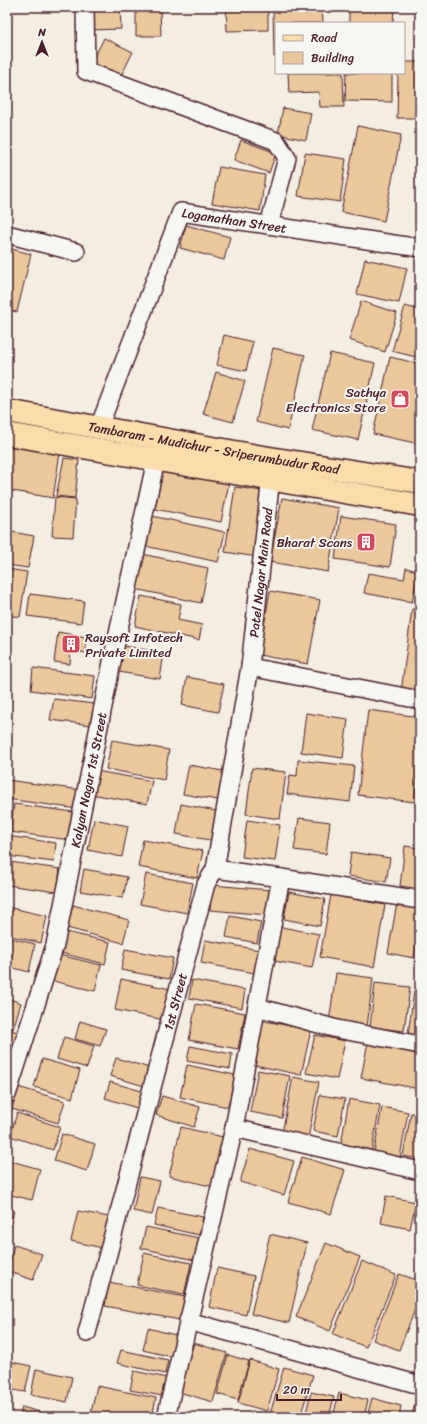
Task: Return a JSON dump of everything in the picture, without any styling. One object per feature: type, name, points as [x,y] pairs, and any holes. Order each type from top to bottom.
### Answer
[{"type":"main road","name":"Tambaram - Mudichur - Sriperumbudur Road","points":[[7,411],[99,427],[420,505]]},
{"type":"main road","name":"Tambaram - Mudichur - Sriperumbudur Road","points":[[7,434],[156,460],[420,482]]},
{"type":"street","points":[[85,7],[86,71],[276,141],[287,158],[269,225]]},
{"type":"street","name":"Loganathan Street","points":[[99,427],[181,212],[420,248]]},
{"type":"street","points":[[7,234],[76,252]]},
{"type":"street","name":"Kalyan Nagar 1st Street","points":[[7,1096],[55,945],[116,642],[156,460]]},
{"type":"street","name":"Patel Nagar Main Road","points":[[250,667],[272,469]]},
{"type":"street","points":[[250,667],[420,700]]},
{"type":"street","name":"1st Street","points":[[87,1333],[206,884],[215,869],[250,667]]},
{"type":"street","points":[[215,869],[420,900]]},
{"type":"street","points":[[166,1417],[234,1128],[281,878]]},
{"type":"street","points":[[257,1006],[337,1029],[420,1045]]},
{"type":"street","points":[[234,1128],[420,1171]]},
{"type":"street","points":[[188,1321],[420,1385]]},
{"type":"building","points":[[90,7],[120,7],[121,29],[91,30]]},
{"type":"building","points":[[136,7],[160,7],[161,36],[136,36]]},
{"type":"building","points":[[226,7],[268,7],[268,30],[227,31]]},
{"type":"building","points":[[273,7],[322,7],[323,22],[275,22],[274,57]]},
{"type":"building","points":[[349,7],[394,7],[393,22],[349,22]]},
{"type":"building","points":[[104,38],[133,52],[120,78],[91,64]]},
{"type":"building","points":[[405,62],[420,62],[420,118],[397,118],[398,74],[405,74]]},
{"type":"building","points":[[288,74],[343,74],[344,107],[320,107],[319,92],[289,93]]},
{"type":"building","points":[[346,74],[392,74],[392,102],[345,101]]},
{"type":"building","points":[[283,108],[311,113],[306,140],[278,134]]},
{"type":"building","points":[[358,126],[401,135],[384,221],[341,212]]},
{"type":"building","points":[[241,140],[276,153],[269,173],[234,160]]},
{"type":"building","points":[[305,153],[346,159],[340,202],[298,196]]},
{"type":"building","points":[[219,167],[265,175],[260,211],[212,203]]},
{"type":"building","points":[[186,225],[230,237],[224,260],[180,248]]},
{"type":"building","points":[[7,248],[31,254],[17,312],[7,310]]},
{"type":"building","points":[[365,259],[407,268],[399,303],[357,294]]},
{"type":"building","points":[[361,301],[397,313],[385,352],[349,340]]},
{"type":"building","points":[[405,306],[420,310],[420,358],[392,351]]},
{"type":"building","points":[[224,335],[253,342],[246,371],[217,365]]},
{"type":"building","points":[[273,348],[305,355],[288,430],[256,422]]},
{"type":"building","points":[[330,353],[375,363],[358,440],[312,430]]},
{"type":"building","name":"Sathya Electronics Store","points":[[390,357],[420,364],[420,444],[373,434]]},
{"type":"building","points":[[216,372],[245,381],[233,422],[203,414]]},
{"type":"building","points":[[7,444],[60,453],[53,498],[7,490]]},
{"type":"building","points":[[64,458],[79,460],[75,498],[56,496]]},
{"type":"building","points":[[163,470],[229,483],[221,522],[155,509]]},
{"type":"building","points":[[235,487],[268,492],[257,557],[225,552]]},
{"type":"building","points":[[55,497],[76,499],[73,537],[52,536]]},
{"type":"building","points":[[282,498],[339,508],[328,572],[270,562]]},
{"type":"building","points":[[152,516],[225,532],[218,562],[145,546]]},
{"type":"building","name":"Bharat Scans","points":[[341,516],[396,524],[390,567],[335,559]]},
{"type":"building","points":[[7,531],[34,536],[28,568],[7,565]]},
{"type":"building","points":[[142,554],[208,568],[201,603],[135,589]]},
{"type":"building","points":[[406,568],[418,571],[412,602],[364,593],[368,573],[404,579]]},
{"type":"building","points":[[7,569],[27,572],[20,617],[7,615]]},
{"type":"building","points":[[270,591],[320,600],[308,664],[259,655]]},
{"type":"building","points":[[30,594],[84,601],[81,623],[27,616]]},
{"type":"building","points":[[141,596],[181,604],[178,620],[202,625],[199,640],[135,626]]},
{"type":"building","points":[[412,609],[420,610],[420,694],[401,692]]},
{"type":"building","name":"Raysoft Infotech Private Limited","points":[[58,632],[86,637],[86,653],[71,650],[70,664],[54,662]]},
{"type":"building","points":[[124,646],[164,653],[160,679],[119,672]]},
{"type":"building","points":[[33,668],[95,676],[92,699],[31,690]]},
{"type":"building","points":[[187,677],[224,684],[218,712],[182,705]]},
{"type":"building","points":[[54,699],[94,704],[91,725],[50,720]]},
{"type":"building","points":[[368,710],[420,717],[420,757],[414,802],[358,795]]},
{"type":"building","points":[[306,713],[348,719],[343,758],[301,752]]},
{"type":"building","points":[[112,740],[169,750],[164,780],[106,769]]},
{"type":"building","points":[[298,760],[354,766],[350,802],[287,794],[290,775],[297,776]]},
{"type":"building","points":[[189,765],[223,771],[218,800],[183,794]]},
{"type":"building","points":[[252,768],[286,772],[280,819],[246,814]]},
{"type":"building","points":[[96,771],[152,781],[147,804],[91,794]]},
{"type":"building","points":[[7,780],[81,790],[78,809],[7,799]]},
{"type":"building","points":[[14,804],[73,812],[70,840],[10,832]]},
{"type":"building","points":[[181,804],[221,812],[215,841],[176,834]]},
{"type":"building","points":[[299,818],[330,822],[326,854],[294,850]]},
{"type":"building","points":[[94,819],[128,826],[122,857],[88,850]]},
{"type":"building","points":[[247,820],[280,825],[275,861],[242,857]]},
{"type":"building","points":[[7,836],[56,843],[54,862],[7,856]]},
{"type":"building","points":[[143,840],[203,851],[197,878],[138,867]]},
{"type":"building","points":[[405,846],[420,848],[420,889],[400,886]]},
{"type":"building","points":[[351,852],[390,858],[386,882],[348,876]]},
{"type":"building","points":[[10,862],[60,869],[57,892],[7,885]]},
{"type":"building","points":[[84,869],[127,877],[123,898],[80,891]]},
{"type":"building","points":[[146,874],[193,883],[187,913],[140,904]]},
{"type":"building","points":[[212,885],[270,890],[268,915],[210,910]]},
{"type":"building","points":[[289,892],[325,899],[320,926],[284,919]]},
{"type":"building","points":[[331,895],[385,905],[374,967],[320,957]]},
{"type":"building","points":[[397,903],[420,907],[420,926],[414,958],[388,953]]},
{"type":"building","points":[[73,905],[129,920],[123,943],[67,928]]},
{"type":"building","points":[[7,907],[47,916],[41,943],[7,935]]},
{"type":"building","points":[[230,916],[261,922],[257,943],[226,937]]},
{"type":"building","points":[[276,926],[319,934],[312,968],[269,960]]},
{"type":"building","points":[[66,932],[110,942],[105,964],[61,953]]},
{"type":"building","points":[[7,937],[35,944],[29,972],[10,967],[13,952],[7,951]]},
{"type":"building","points":[[205,940],[265,951],[260,974],[201,963]]},
{"type":"building","points":[[125,949],[173,958],[169,979],[121,970]]},
{"type":"building","points":[[59,955],[101,965],[95,991],[53,981]]},
{"type":"building","points":[[336,973],[373,978],[367,1027],[329,1022]]},
{"type":"building","points":[[121,979],[171,989],[165,1020],[115,1010]]},
{"type":"building","points":[[192,980],[245,990],[242,1008],[189,998]]},
{"type":"building","points":[[375,983],[410,987],[404,1031],[370,1027]]},
{"type":"building","points":[[414,991],[420,991],[420,1037],[408,1035]]},
{"type":"building","points":[[7,998],[21,1003],[13,1029],[7,1027]]},
{"type":"building","points":[[196,1004],[245,1013],[238,1049],[189,1040]]},
{"type":"building","points":[[260,1020],[311,1030],[301,1075],[250,1064]]},
{"type":"building","points":[[80,1021],[106,1029],[100,1046],[75,1039]]},
{"type":"building","points":[[7,1029],[18,1032],[12,1049],[7,1047]]},
{"type":"building","points":[[315,1035],[345,1041],[337,1079],[306,1073]]},
{"type":"building","points":[[64,1037],[94,1046],[87,1068],[57,1059]]},
{"type":"building","points":[[368,1042],[420,1051],[420,1089],[361,1078]]},
{"type":"building","points":[[190,1046],[232,1054],[230,1069],[187,1061]]},
{"type":"building","points":[[116,1058],[153,1069],[148,1087],[110,1076]]},
{"type":"building","points":[[42,1059],[80,1070],[72,1098],[34,1087]]},
{"type":"building","points":[[187,1065],[235,1075],[228,1107],[180,1097]]},
{"type":"building","points":[[258,1070],[290,1076],[282,1118],[250,1112]]},
{"type":"building","points":[[293,1077],[319,1082],[308,1138],[282,1133]]},
{"type":"building","points":[[110,1082],[145,1092],[140,1109],[105,1098]]},
{"type":"building","points":[[18,1087],[65,1101],[58,1123],[12,1109]]},
{"type":"building","points":[[320,1095],[345,1099],[338,1136],[313,1131]]},
{"type":"building","points":[[162,1096],[200,1107],[194,1127],[156,1115]]},
{"type":"building","points":[[349,1099],[380,1105],[372,1150],[341,1144]]},
{"type":"building","points":[[382,1107],[408,1112],[400,1157],[374,1152]]},
{"type":"building","points":[[17,1113],[60,1127],[53,1150],[10,1136]]},
{"type":"building","points":[[411,1113],[420,1114],[420,1159],[403,1156]]},
{"type":"building","points":[[181,1127],[227,1138],[214,1187],[169,1176]]},
{"type":"building","points":[[62,1134],[95,1144],[87,1171],[54,1161]]},
{"type":"building","points":[[250,1149],[294,1161],[284,1195],[240,1182]]},
{"type":"building","points":[[302,1157],[345,1170],[331,1214],[288,1202]]},
{"type":"building","points":[[7,1160],[40,1169],[32,1200],[7,1194]]},
{"type":"building","points":[[140,1177],[160,1181],[152,1215],[133,1211]]},
{"type":"building","points":[[386,1196],[416,1202],[410,1229],[381,1223]]},
{"type":"building","points":[[158,1208],[203,1217],[199,1235],[154,1225]]},
{"type":"building","points":[[7,1209],[14,1210],[8,1239],[7,1238]]},
{"type":"building","points":[[78,1211],[114,1218],[107,1249],[71,1241]]},
{"type":"building","points":[[146,1227],[199,1238],[194,1260],[141,1248]]},
{"type":"building","points":[[270,1234],[307,1243],[289,1323],[251,1314]]},
{"type":"building","points":[[326,1243],[360,1257],[330,1331],[296,1317]]},
{"type":"building","points":[[14,1245],[42,1254],[33,1280],[7,1271]]},
{"type":"building","points":[[144,1253],[191,1263],[184,1295],[137,1285]]},
{"type":"building","points":[[362,1261],[396,1275],[366,1347],[333,1334]]},
{"type":"building","points":[[217,1268],[254,1276],[246,1315],[209,1307]]},
{"type":"building","points":[[399,1274],[420,1281],[420,1297],[399,1350],[373,1340]]},
{"type":"building","points":[[109,1282],[190,1298],[185,1321],[105,1306]]},
{"type":"building","points":[[148,1328],[179,1336],[173,1357],[143,1350]]},
{"type":"building","points":[[194,1343],[227,1353],[213,1402],[179,1392]]},
{"type":"building","points":[[121,1350],[168,1360],[165,1374],[117,1363]]},
{"type":"building","points":[[228,1355],[249,1361],[238,1400],[217,1394]]},
{"type":"building","points":[[250,1360],[279,1369],[267,1411],[238,1403]]},
{"type":"building","points":[[7,1361],[31,1366],[25,1392],[7,1389]]},
{"type":"building","points":[[284,1367],[313,1375],[300,1417],[282,1417],[270,1414]]},
{"type":"building","points":[[36,1369],[72,1377],[67,1402],[31,1395]]},
{"type":"building","points":[[134,1371],[172,1379],[168,1397],[130,1390]]},
{"type":"building","points":[[97,1386],[156,1398],[152,1417],[90,1417]]},
{"type":"building","points":[[311,1392],[334,1397],[329,1417],[305,1417]]},
{"type":"building","points":[[339,1393],[368,1400],[364,1417],[333,1417]]},
{"type":"building","points":[[372,1398],[401,1406],[399,1417],[367,1417]]},
{"type":"building","points":[[22,1407],[57,1417],[20,1417]]},
{"type":"building","points":[[414,1407],[420,1409],[420,1417],[412,1417]]},
{"type":"place","name":"Sathya Electronics Store","points":[[400,399]]},
{"type":"place","name":"Bharat Scans","points":[[366,542]]},
{"type":"place","name":"Raysoft Infotech Private Limited","points":[[71,644]]}]
